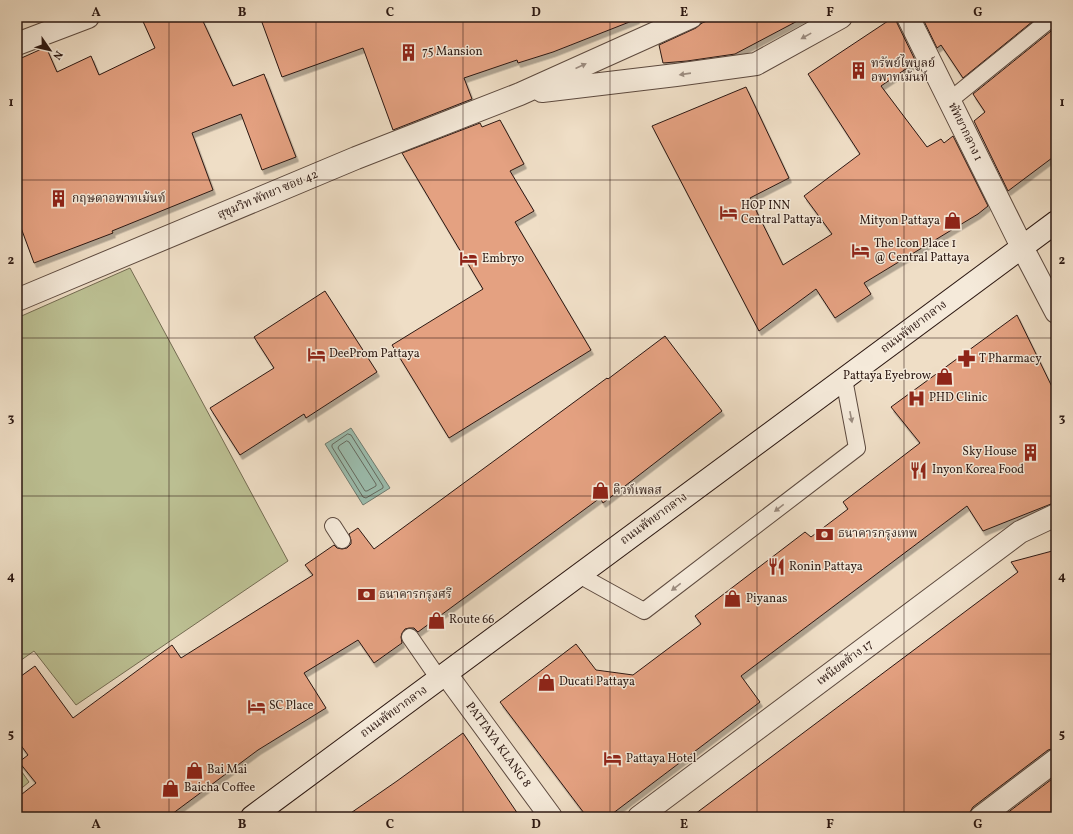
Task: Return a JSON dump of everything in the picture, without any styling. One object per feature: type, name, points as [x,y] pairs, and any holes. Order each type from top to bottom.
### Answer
[{"type":"street","points":[[17,44],[88,17]]},
{"type":"street","points":[[520,94],[691,17]]},
{"type":"street","points":[[520,94],[756,64],[840,17]]},
{"type":"street","name":"พัทยากลาง 1","points":[[908,17],[1022,247],[1056,312]]},
{"type":"street","name":"สุขุมวิท พัทยา ซอย 42","points":[[17,300],[356,158],[520,94]]},
{"type":"street","name":"ถนนพัทยากลาง","points":[[252,817],[1056,222]]},
{"type":"street","name":"เพนียดช้าง 17","points":[[639,817],[1020,532],[1056,515]]},
{"type":"street","name":"PATTAYA KLANG 8","points":[[442,676],[551,817]]},
{"type":"street","points":[[981,817],[1056,760]]},
{"type":"lane","points":[[949,101],[1053,17]]},
{"type":"lane","points":[[579,575],[644,611],[857,448],[844,379]]},
{"type":"lane","points":[[410,637],[442,676]]},
{"type":"shaded area","points":[[130,268],[288,561],[76,705],[34,651],[17,663],[17,318]]},
{"type":"shaded area","points":[[17,765],[29,782],[17,792]]},
{"type":"water","points":[[351,428],[390,488],[363,505],[325,444]]},
{"type":"building","points":[[141,17],[201,17],[233,86],[264,74],[296,157],[262,170],[241,114],[192,133],[213,190],[112,231],[113,233],[34,263],[17,217],[17,60],[46,47],[57,72],[91,56],[99,75],[155,48]]},
{"type":"building","points":[[260,17],[637,17],[637,19],[553,52],[518,63],[517,60],[464,78],[472,99],[393,130],[363,48],[282,77]]},
{"type":"building","points":[[717,17],[805,17],[735,54],[663,63],[659,45]]},
{"type":"building","points":[[896,17],[897,23],[916,62],[881,86],[927,147],[941,139],[944,143],[953,136],[988,206],[978,214],[864,283],[871,294],[835,318],[816,289],[759,331],[652,126],[746,87],[789,178],[750,198],[783,265],[832,234],[804,196],[860,154],[808,74]]},
{"type":"building","points":[[922,17],[1038,17],[963,78],[941,45],[937,48]]},
{"type":"building","points":[[1056,27],[1056,155],[1008,191],[974,121],[985,112],[973,94]]},
{"type":"building","points":[[500,120],[524,164],[510,171],[534,211],[515,222],[591,350],[449,438],[392,345],[483,289],[402,153],[480,123],[482,127]]},
{"type":"building","name":"DeeProm Pattaya","points":[[325,291],[377,372],[306,418],[304,414],[240,455],[210,408],[274,368],[254,337]]},
{"type":"building","points":[[1017,315],[1056,395],[1056,502],[983,531],[967,506],[741,676],[760,702],[608,817],[587,817],[500,702],[576,644],[596,670],[633,675],[701,624],[695,616],[805,532],[811,537],[848,509],[843,502],[920,443],[891,407]]},
{"type":"building","points":[[665,336],[722,411],[603,503],[600,498],[418,632],[414,628],[405,629],[401,637],[402,643],[374,663],[358,640],[304,673],[326,708],[258,750],[168,817],[17,817],[17,798],[36,783],[19,762],[28,755],[17,740],[17,679],[35,666],[73,718],[172,645],[181,658],[313,575],[305,565],[334,545],[337,548],[347,548],[351,544],[349,534],[358,528],[374,549]]},
{"type":"building","points":[[1056,550],[1056,748],[1048,750],[973,807],[969,817],[691,817],[1018,572],[1011,562]]},
{"type":"building","points":[[463,733],[520,817],[345,817],[397,781]]},
{"type":"building","points":[[1056,776],[1056,817],[1002,817]]},
{"type":"place","name":"75 Mansion","points":[[409,52]]},
{"type":"place","name":"ทรัพย์ไพบูลย์ อพาทเม้นท์","points":[[858,71]]},
{"type":"place","name":"กฤษดาอพาทเม้นท์","points":[[59,199]]},
{"type":"place","name":"HOP INN Central Pattaya","points":[[728,213]]},
{"type":"place","name":"Mityon Pattaya","points":[[953,221]]},
{"type":"place","name":"The Icon Place 1 @ Central Pattaya","points":[[861,251]]},
{"type":"place","name":"Embryo","points":[[469,259]]},
{"type":"place","name":"DeeProm Pattaya","points":[[316,354]]},
{"type":"place","name":"T Pharmacy","points":[[966,359]]},
{"type":"place","name":"Pattaya Eyebrow","points":[[944,376]]},
{"type":"place","name":"PHD Clinic","points":[[916,398]]},
{"type":"place","name":"Sky House","points":[[1030,452]]},
{"type":"place","name":"Inyon Korea Food","points":[[919,470]]},
{"type":"place","name":"คิวท์เพลส","points":[[600,491]]},
{"type":"place","name":"ธนาคารกรุงเทพ","points":[[825,534]]},
{"type":"place","name":"Ronin Pattaya","points":[[776,567]]},
{"type":"place","name":"ธนาคารกรุงศรี","points":[[366,595]]},
{"type":"place","name":"Piyanas","points":[[733,599]]},
{"type":"place","name":"Route 66","points":[[436,620]]},
{"type":"place","name":"Ducati Pattaya","points":[[546,682]]},
{"type":"place","name":"SC Place","points":[[256,706]]},
{"type":"place","name":"Pattaya Hotel","points":[[613,759]]},
{"type":"place","name":"Bai Mai","points":[[194,770]]},
{"type":"place","name":"Baicha Coffee","points":[[171,788]]}]
